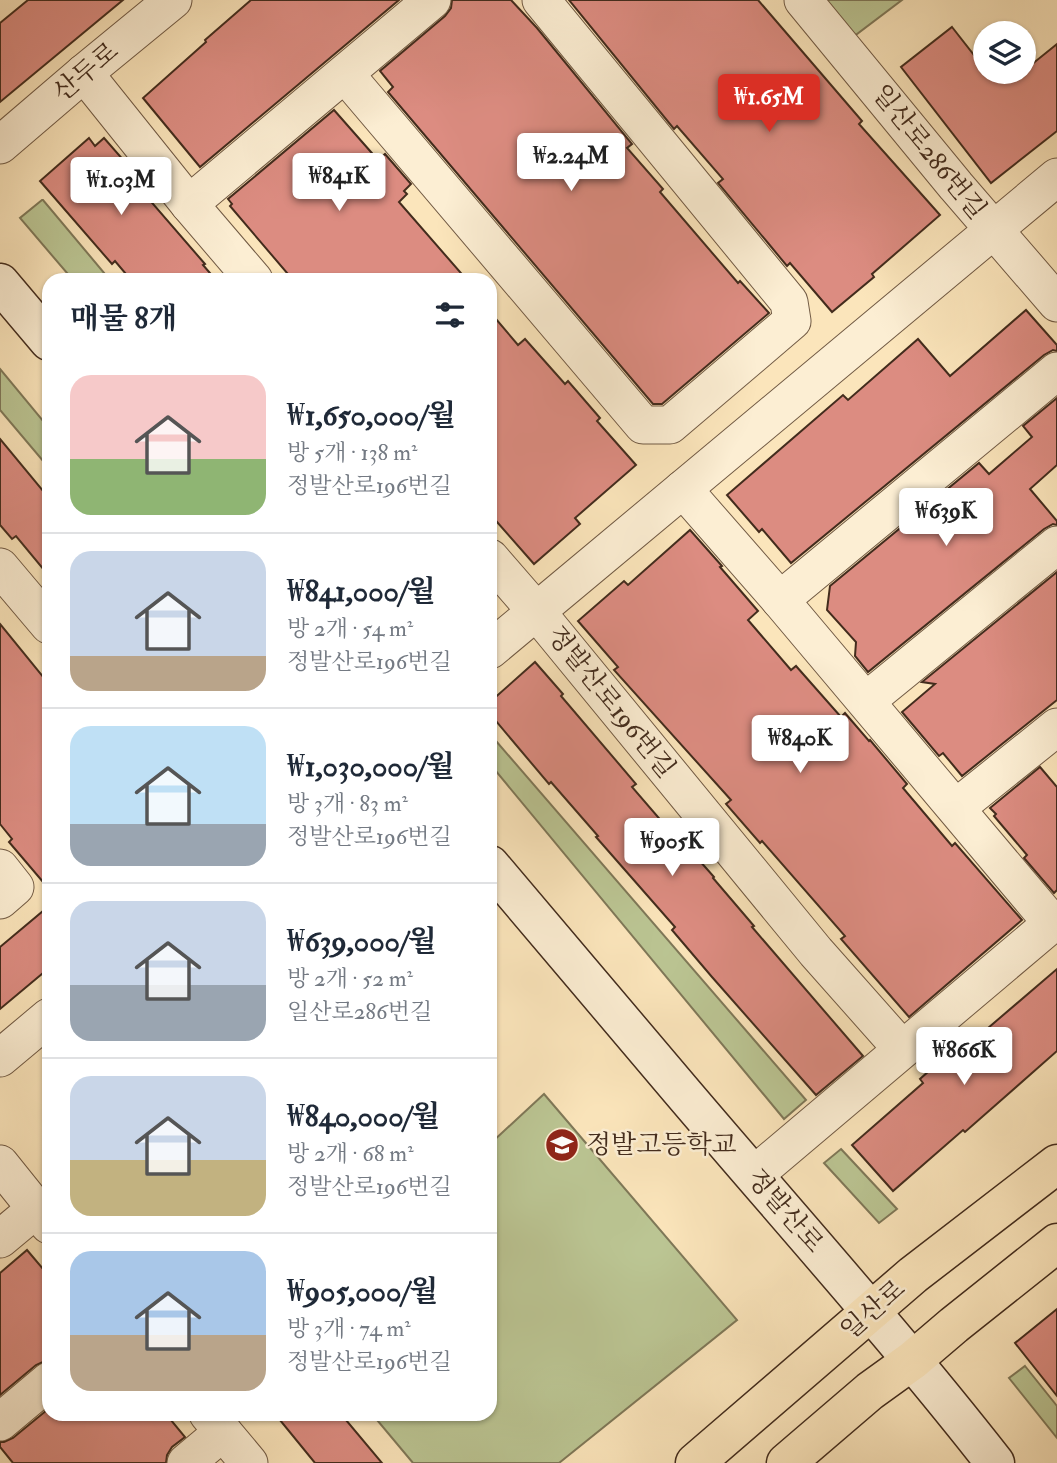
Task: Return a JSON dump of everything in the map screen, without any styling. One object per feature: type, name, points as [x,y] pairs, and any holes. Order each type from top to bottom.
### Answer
[{"type":"main road","points":[[0,283],[42,333]]},
{"type":"main road","name":"정발산로","points":[[497,872],[678,1088],[913,1360],[995,1463]]},
{"type":"main road","name":"일산로","points":[[695,1463],[913,1275],[1057,1164]]},
{"type":"main road","points":[[786,1463],[870,1391],[913,1360],[1057,1243]]},
{"type":"street","name":"산두로","points":[[0,145],[173,0]]},
{"type":"street","points":[[189,204],[432,0]]},
{"type":"street","points":[[345,74],[643,425],[670,425],[792,321],[789,302],[541,0]]},
{"type":"street","name":"일산로286번길","points":[[803,0],[993,231],[1057,303]]},
{"type":"street","points":[[84,73],[248,273]]},
{"type":"street","name":"정발산로196번길","points":[[497,644],[1057,177]]},
{"type":"street","points":[[780,600],[1057,370]]},
{"type":"street","points":[[683,489],[1055,921],[754,1175]]},
{"type":"street","points":[[866,701],[1057,545]]},
{"type":"street","name":"정발산로196번길","points":[[497,566],[816,952],[902,1049]]},
{"type":"street","points":[[0,567],[42,617]]},
{"type":"street","points":[[957,808],[1057,727]]},
{"type":"street","points":[[0,868],[15,887],[0,900]]},
{"type":"street","points":[[0,1058],[42,1023]]},
{"type":"street","points":[[0,1164],[42,1216]]},
{"type":"street","points":[[0,1239],[42,1218]]},
{"type":"street","points":[[0,1422],[42,1387]]},
{"type":"street","points":[[186,1463],[215,1423],[249,1463]]},
{"type":"green space","points":[[824,0],[902,0],[853,37]]},
{"type":"green space","points":[[43,200],[104,273],[67,273],[20,218]]},
{"type":"green space","points":[[0,369],[42,420],[42,460],[0,410]]},
{"type":"green space","points":[[497,742],[806,1100],[784,1119],[497,772]]},
{"type":"green space","name":"정발고등학교","points":[[544,1094],[737,1320],[559,1463],[413,1463],[378,1421],[497,1421],[497,1138]]},
{"type":"green space","points":[[841,1149],[897,1209],[879,1223],[824,1163]]},
{"type":"green space","points":[[1025,1366],[1057,1406],[1057,1438],[1009,1378]]},
{"type":"building","points":[[28,0],[123,0],[0,102],[0,23]]},
{"type":"building","points":[[251,0],[399,0],[200,167],[143,98]]},
{"type":"building","points":[[452,0],[511,0],[632,144],[627,148],[663,189],[660,192],[738,283],[740,281],[769,313],[662,404],[653,404],[388,92],[393,87],[380,71],[445,16],[451,8]]},
{"type":"building","points":[[569,0],[758,0],[862,121],[859,124],[940,215],[832,312],[790,263],[787,266],[718,183],[723,179],[677,126],[674,129]]},
{"type":"building","points":[[952,27],[973,54],[973,84],[1036,84],[1036,61],[1057,44],[1057,131],[991,183],[901,67]]},
{"type":"building","points":[[334,110],[378,160],[385,154],[411,184],[404,191],[407,194],[399,202],[461,273],[287,273],[230,206],[232,204],[228,199]]},
{"type":"building","points":[[89,138],[95,146],[104,138],[126,163],[121,167],[210,273],[125,273],[115,261],[112,264],[40,181]]},
{"type":"building","points":[[1026,310],[1057,345],[1057,351],[1053,350],[1044,355],[791,563],[762,529],[759,532],[727,495],[843,395],[848,400],[918,339],[950,376]]},
{"type":"building","points":[[497,320],[518,345],[525,339],[565,384],[568,381],[600,418],[597,421],[636,465],[575,518],[580,524],[534,564],[497,522]]},
{"type":"building","points":[[1057,398],[1057,465],[1030,489],[1057,521],[1057,525],[1053,524],[1044,529],[868,672],[855,656],[856,642],[827,610],[830,586],[979,463],[989,474],[1032,437],[1023,426]]},
{"type":"building","points":[[0,439],[42,490],[42,568],[16,536],[12,539],[0,525]]},
{"type":"building","points":[[690,530],[758,611],[748,620],[791,670],[796,666],[841,717],[845,713],[870,740],[907,784],[903,788],[952,846],[955,843],[1022,920],[909,1017],[841,939],[845,936],[726,804],[731,800],[614,670],[618,667],[578,621],[624,581],[628,585]]},
{"type":"building","points":[[1057,572],[1057,700],[962,776],[943,753],[939,756],[902,712],[935,684],[922,682]]},
{"type":"building","points":[[0,624],[42,675],[42,881],[9,842],[12,839],[0,824]]},
{"type":"building","points":[[535,662],[636,784],[632,787],[682,845],[684,843],[714,877],[754,926],[752,927],[863,1056],[816,1095],[672,930],[675,927],[596,837],[598,836],[497,722],[497,696]]},
{"type":"building","points":[[1040,767],[1057,787],[1057,890],[1054,893],[1024,858],[1027,855],[990,808]]},
{"type":"building","points":[[42,912],[42,974],[0,1009],[0,947]]},
{"type":"building","points":[[1057,969],[1057,1051],[893,1191],[852,1145],[923,1083],[920,1079],[956,1047],[960,1052]]},
{"type":"building","points":[[27,1250],[42,1268],[42,1362],[0,1395],[0,1273]]},
{"type":"building","points":[[1057,1309],[1057,1396],[1015,1343]]},
{"type":"building","points":[[42,1414],[42,1421],[172,1421],[185,1437],[172,1447],[166,1463],[13,1463],[0,1447],[0,1442],[13,1438]]},
{"type":"building","points":[[281,1421],[347,1421],[382,1463],[315,1463]]},
{"type":"place","name":"정발고등학교","points":[[562,1145]]}]
